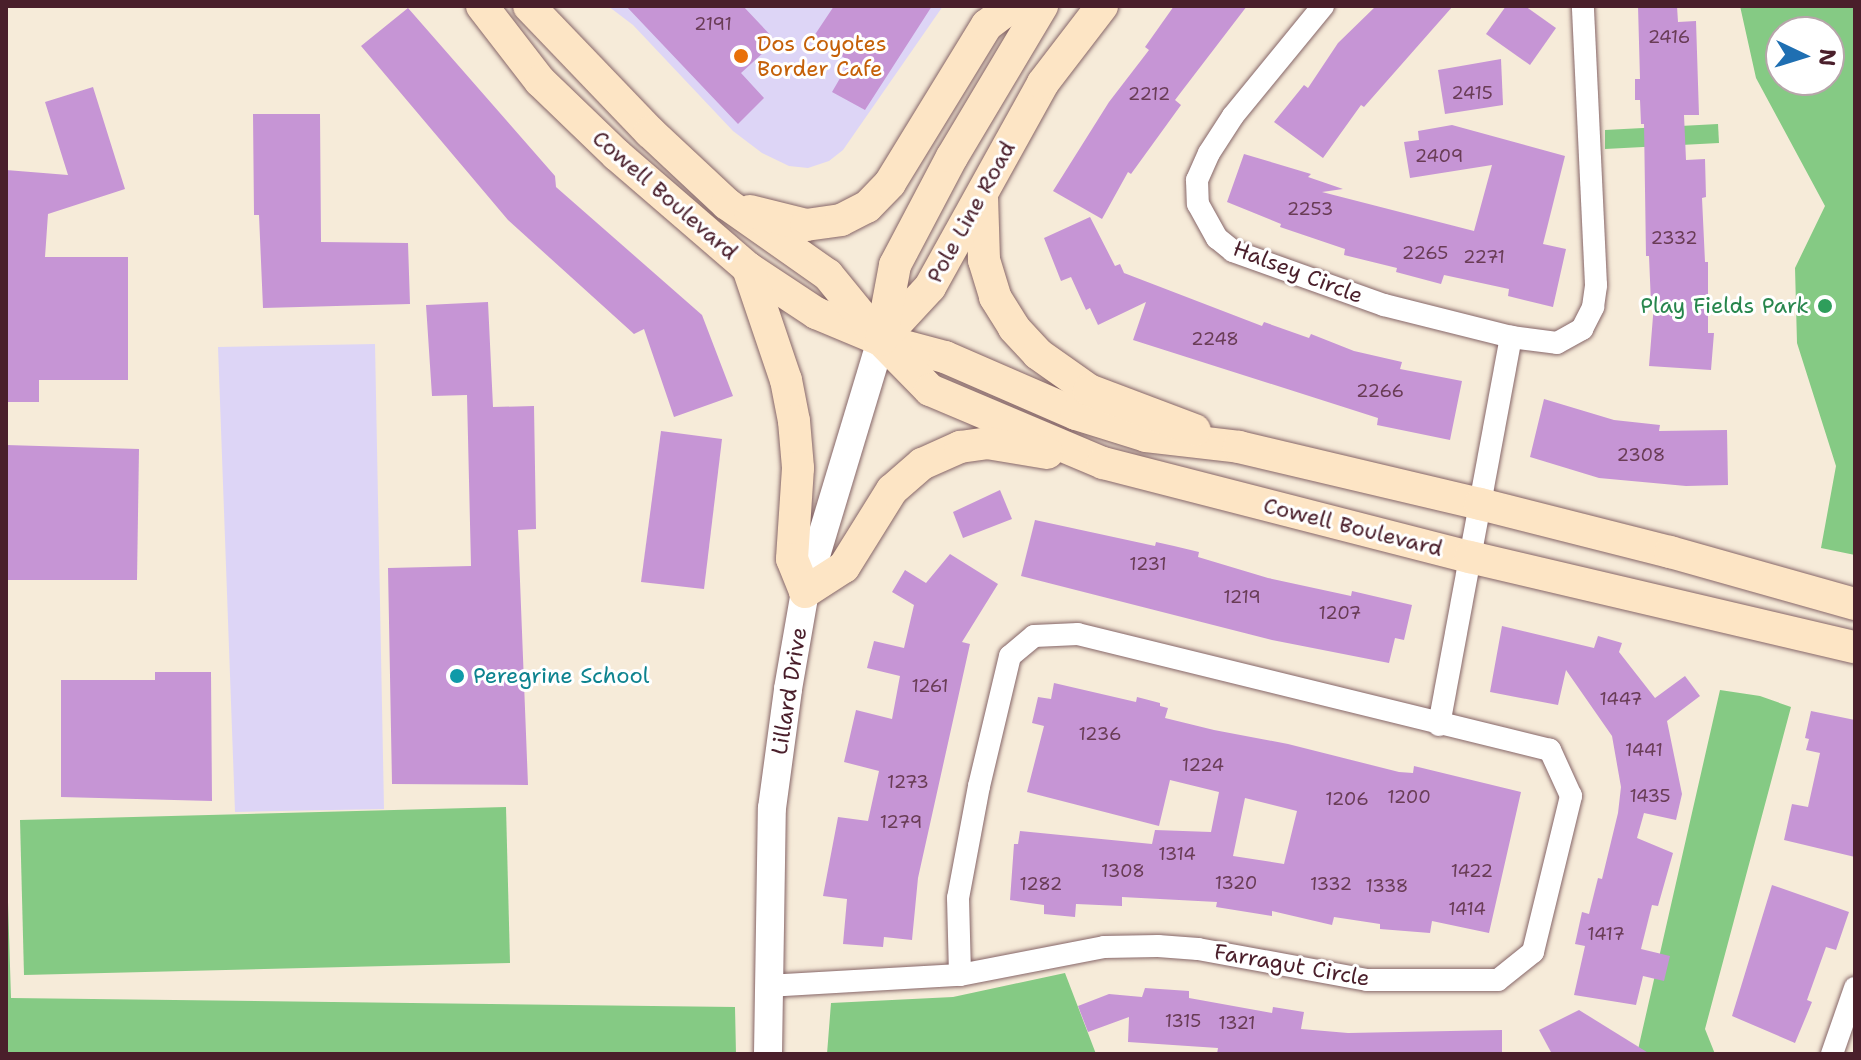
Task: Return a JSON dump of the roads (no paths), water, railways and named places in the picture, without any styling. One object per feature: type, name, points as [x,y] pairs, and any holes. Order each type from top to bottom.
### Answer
[{"type":"main road","name":"Cowell Boulevard","points":[[482,6],[540,81],[617,155],[748,268],[816,313],[881,340],[945,357],[1076,414],[1146,436],[1239,447],[1480,504],[1670,552],[1855,604]]},
{"type":"main road","name":"Cowell Boulevard","points":[[529,6],[650,132],[727,204],[828,275],[881,340],[930,390],[1103,463],[1470,557],[1855,647]]},
{"type":"main road","points":[[727,204],[806,225],[841,220],[867,207],[890,183],[987,25],[1012,6]]},
{"type":"main road","name":"Pole Line Road","points":[[881,340],[895,265],[959,143],[1042,6]]},
{"type":"main road","name":"Pole Line Road","points":[[881,340],[930,287],[1043,83],[1102,6]]},
{"type":"main road","points":[[982,193],[984,260],[995,297],[1014,328],[1038,354],[1089,390],[1239,447]]},
{"type":"main road","points":[[748,268],[786,380],[794,421],[798,468],[792,559],[805,592],[844,567],[892,490],[934,457],[960,447],[987,443],[1103,463]]},
{"type":"street","name":"Halsey Circle","points":[[1323,6],[1233,116],[1209,153],[1197,180],[1198,204],[1205,222],[1217,238],[1233,251],[1284,271],[1384,305],[1511,337],[1557,343],[1582,329],[1593,307],[1596,285],[1583,6]]},
{"type":"street","points":[[1439,725],[1511,337]]},
{"type":"street","name":"Lillard Drive","points":[[768,1054],[772,808],[805,592],[881,340]]},
{"type":"street","name":"Farragut Circle","points":[[767,986],[960,975],[1104,947],[1158,946],[1198,949],[1367,980],[1498,980],[1533,952],[1571,796],[1550,750],[1078,634],[1034,636],[1010,656],[979,786],[958,898],[960,975]]},
{"type":"street","points":[[1832,1054],[1855,988]]},
{"type":"place","name":"Dos Coyotes Border Cafe","points":[[741,56]]},
{"type":"place","name":"Play Fields Park","points":[[1825,306]]},
{"type":"place","name":"Peregrine School","points":[[457,676]]}]
